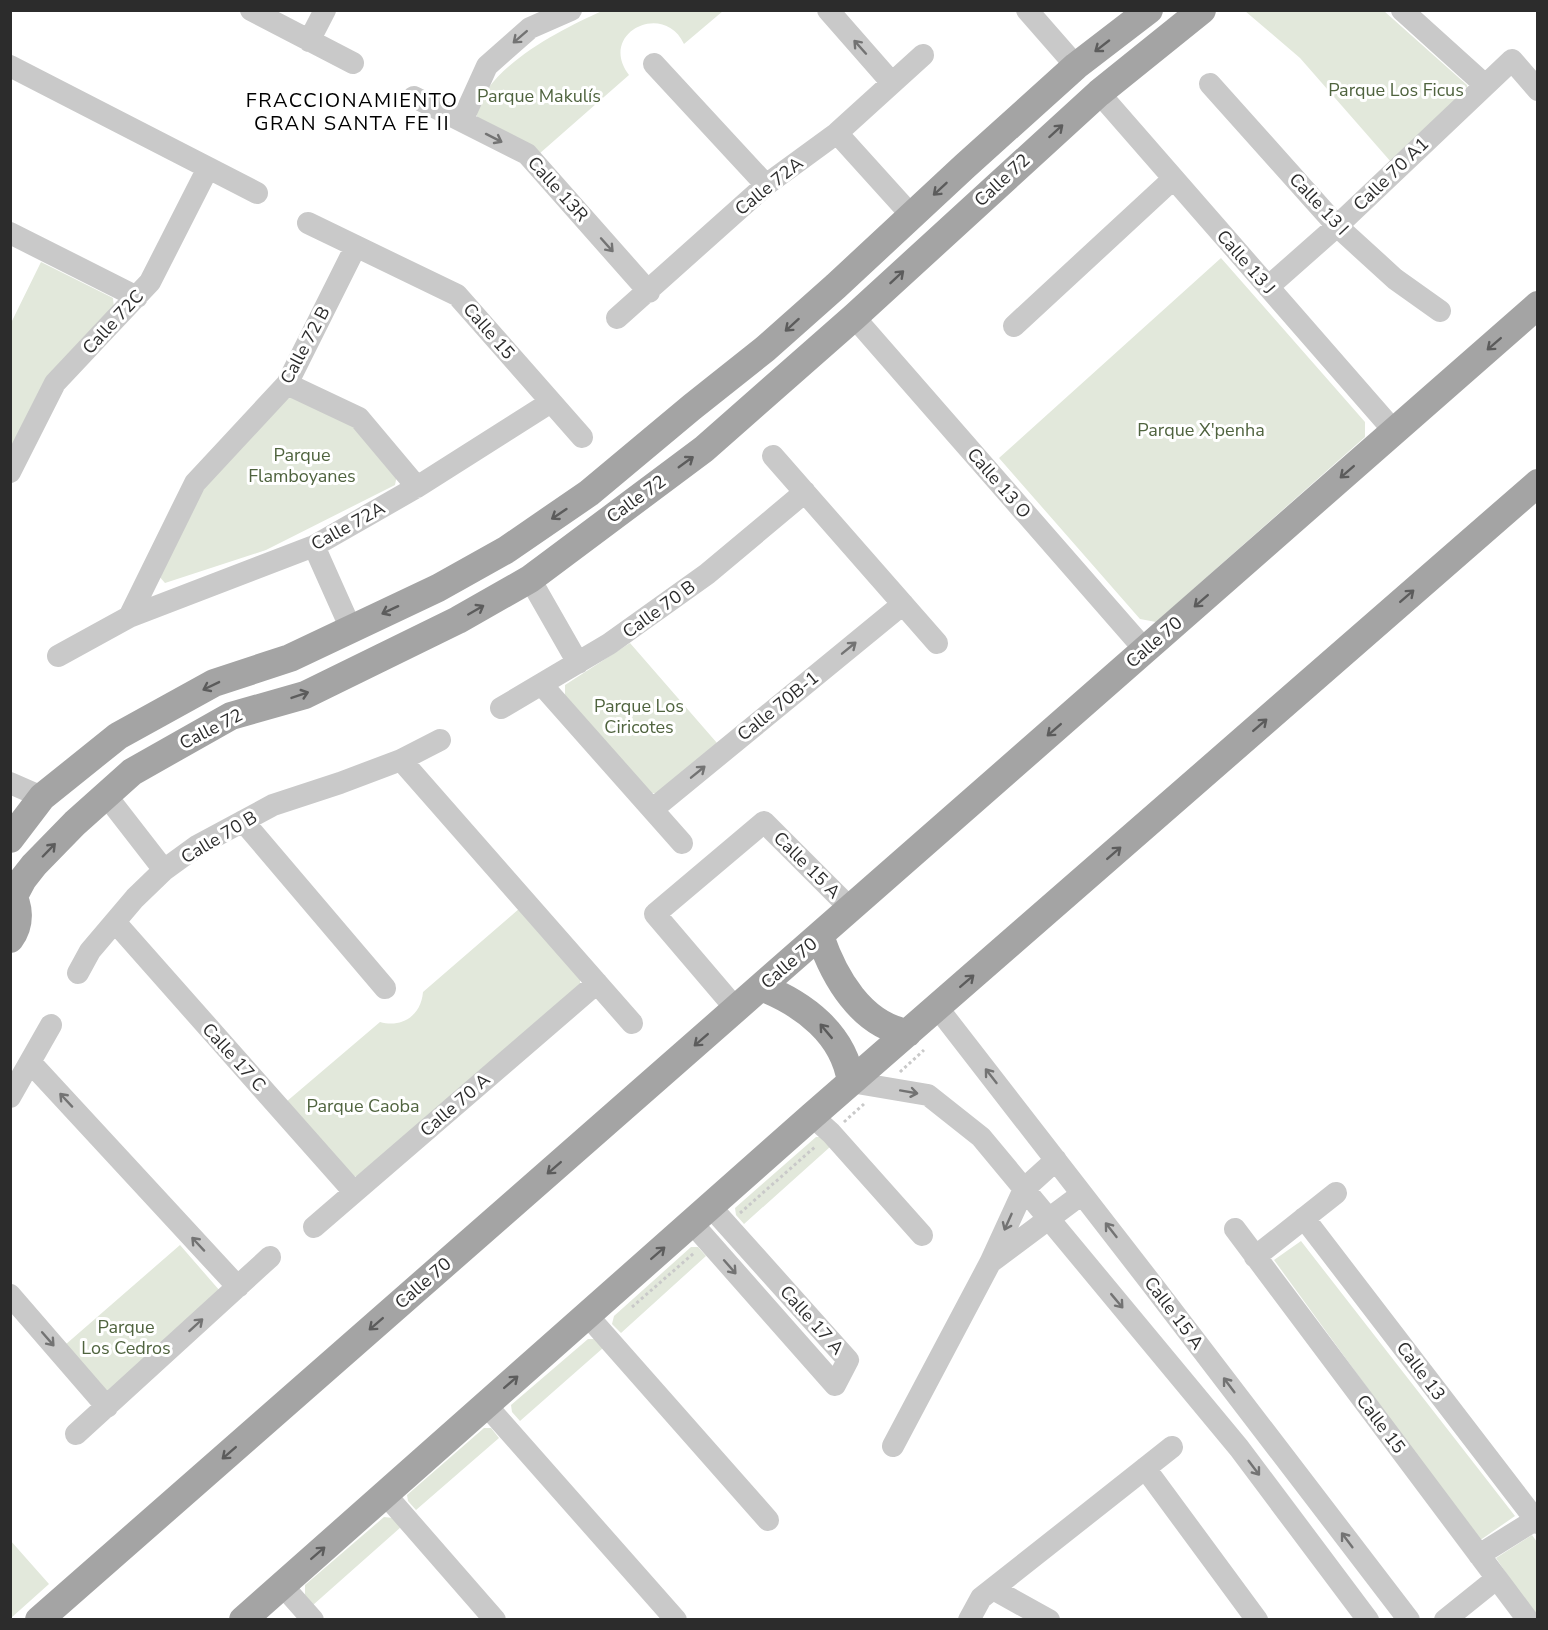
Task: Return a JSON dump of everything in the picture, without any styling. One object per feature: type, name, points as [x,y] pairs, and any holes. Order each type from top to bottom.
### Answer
[{"type":"main road","name":"Calle 72","points":[[12,893],[34,865],[105,794],[132,772],[231,716],[305,695],[458,620],[530,579],[704,449],[854,317],[1099,93],[1202,10]]},
{"type":"main road","name":"Calle 72","points":[[10,839],[42,797],[112,742],[214,683],[290,658],[438,588],[506,550],[589,493],[692,406],[765,349],[1076,66],[1148,11]]},
{"type":"main road","points":[[1148,11],[1171,36]]},
{"type":"main road","points":[[964,166],[988,193]]},
{"type":"main road","name":"Calle 70","points":[[39,1620],[1538,305]]},
{"type":"main road","points":[[765,349],[771,366],[785,377]]},
{"type":"main road","points":[[262,1606],[385,1494],[812,1116],[1538,483]]},
{"type":"main road","points":[[589,493],[603,505],[603,524]]},
{"type":"main road","points":[[323,642],[338,678]]},
{"type":"main road","points":[[260,668],[272,704]]},
{"type":"main road","points":[[112,742],[132,772]]},
{"type":"main road","points":[[10,939],[17,926],[18,916],[12,893]]},
{"type":"main road","points":[[820,936],[829,962],[840,982],[857,1003],[895,1031],[908,1033]]},
{"type":"main road","points":[[761,987],[785,996],[808,1011],[824,1027],[840,1048],[849,1068],[851,1082]]},
{"type":"street","points":[[251,10],[353,63]]},
{"type":"street","points":[[309,41],[325,10]]},
{"type":"street","points":[[462,121],[487,66],[530,28],[571,10]]},
{"type":"street","points":[[828,10],[892,83]]},
{"type":"street","points":[[1027,10],[1076,66]]},
{"type":"street","points":[[1402,10],[1485,85]]},
{"type":"street","name":"Calle 72A","points":[[617,318],[649,292],[766,185],[837,133],[923,55]]},
{"type":"street","name":"Calle 70 A1","points":[[1268,287],[1337,226],[1512,60],[1538,90]]},
{"type":"street","points":[[654,64],[766,185]]},
{"type":"street","points":[[10,66],[257,192]]},
{"type":"street","name":"Calle 13 I","points":[[1210,84],[1337,226],[1395,279],[1440,311]]},
{"type":"street","name":"Calle 13 J","points":[[1099,93],[1394,432]]},
{"type":"street","name":"Calle 13R","points":[[414,97],[527,154],[649,292]]},
{"type":"street","points":[[837,133],[912,216]]},
{"type":"street","name":"Calle 72C","points":[[10,472],[56,383],[150,282],[208,168]]},
{"type":"street","points":[[1014,326],[1173,179]]},
{"type":"street","name":"Calle 15","points":[[308,223],[457,295],[582,437]]},
{"type":"street","points":[[10,233],[137,297]]},
{"type":"street","name":"Calle 72 B","points":[[129,617],[195,483],[287,384],[356,246]]},
{"type":"street","name":"Calle 13 O","points":[[854,317],[1145,650]]},
{"type":"street","points":[[287,384],[358,418],[417,487]]},
{"type":"street","name":"Calle 72A","points":[[58,656],[129,617],[314,546],[417,487],[551,402]]},
{"type":"street","points":[[773,456],[937,643]]},
{"type":"street","name":"Calle 70 B","points":[[501,708],[609,644],[707,574],[805,492]]},
{"type":"street","points":[[314,546],[351,628]]},
{"type":"street","points":[[530,579],[579,663]]},
{"type":"street","name":"Calle 70B-1","points":[[653,809],[903,604]]},
{"type":"street","points":[[542,685],[682,843]]},
{"type":"street","name":"Calle 70 B","points":[[78,973],[90,951],[135,898],[164,870],[197,846],[273,805],[401,760],[440,740]]},
{"type":"street","points":[[401,760],[632,1023]]},
{"type":"street","points":[[10,783],[42,797]]},
{"type":"street","points":[[105,794],[164,870]]},
{"type":"street","points":[[243,821],[385,988]]},
{"type":"street","name":"Calle 15 A","points":[[736,1009],[655,914],[764,822],[851,909]]},
{"type":"street","name":"Calle 17 C","points":[[115,922],[354,1192]]},
{"type":"street","name":"Calle 70 A","points":[[314,1227],[597,983]]},
{"type":"street","name":"Calle 15 A","points":[[937,1007],[1409,1620]]},
{"type":"street","points":[[10,1097],[51,1024]]},
{"type":"street","points":[[30,1062],[238,1287]]},
{"type":"street","name":"Calle 15 A","points":[[851,1082],[928,1095],[981,1137],[1239,1448],[1368,1620]]},
{"type":"street","points":[[812,1116],[831,1133],[922,1235]]},
{"type":"street","points":[[893,1446],[990,1263],[1024,1189],[1056,1160]]},
{"type":"street","points":[[1255,1257],[1336,1192]]},
{"type":"street","points":[[990,1263],[1082,1194]]},
{"type":"street","name":"Calle 17 A","points":[[701,1214],[848,1360],[835,1385],[701,1214]]},
{"type":"street","name":"Calle 13","points":[[1304,1218],[1536,1521]]},
{"type":"street","name":"Calle 15","points":[[1234,1229],[1528,1620]]},
{"type":"street","points":[[76,1434],[270,1257]]},
{"type":"street","points":[[10,1294],[107,1407]]},
{"type":"street","points":[[588,1315],[768,1520]]},
{"type":"street","points":[[486,1405],[676,1620]]},
{"type":"street","points":[[969,1620],[981,1598],[1172,1448]]},
{"type":"street","points":[[1145,1468],[1257,1620]]},
{"type":"street","points":[[385,1494],[495,1620]]},
{"type":"street","points":[[1479,1555],[1536,1521]]},
{"type":"street","points":[[1346,1592],[1371,1572]]},
{"type":"street","points":[[1445,1620],[1497,1579]]},
{"type":"street","points":[[993,1589],[1049,1620]]},
{"type":"street","points":[[262,1606],[313,1620]]},
{"type":"green space","name":"Parque Makulís","points":[[602,11],[723,11],[684,44],[675,31],[662,24],[649,23],[637,27],[627,35],[621,46],[621,60],[629,75],[539,154],[479,120],[476,114],[483,97],[494,81],[510,66],[547,39]]},
{"type":"green space","name":"Parque Los Ficus","points":[[1245,11],[1384,11],[1467,85],[1469,93],[1391,162],[1300,58]]},
{"type":"green space","name":"Parque X'penha","points":[[1221,258],[1365,422],[1365,437],[1156,622],[1140,619],[999,458]]},
{"type":"green space","points":[[41,262],[113,298],[114,308],[11,453],[11,323]]},
{"type":"green space","name":"Parque Flamboyanes","points":[[296,397],[355,426],[397,475],[395,485],[266,550],[165,583],[158,575],[203,486],[284,399]]},
{"type":"green space","name":"Parque Los Ciricotes","points":[[630,643],[717,743],[661,794],[651,793],[565,696],[565,685]]},
{"type":"green space","name":"Parque Caoba","points":[[520,908],[580,977],[580,987],[362,1177],[351,1176],[286,1102],[380,1022],[396,1023],[414,1014],[419,1008],[423,992]]},
{"type":"green space","points":[[816,1137],[823,1137],[830,1147],[744,1224],[736,1215],[735,1208]]},
{"type":"green space","points":[[1301,1241],[1515,1516],[1479,1541],[1274,1260]]},
{"type":"green space","name":"Parque Los Cedros","points":[[180,1245],[220,1291],[116,1393],[104,1391],[65,1345]]},
{"type":"green space","points":[[691,1247],[698,1247],[706,1256],[621,1333],[612,1324],[614,1316]]},
{"type":"green space","points":[[588,1339],[595,1339],[603,1348],[520,1421],[512,1412],[511,1405]]},
{"type":"green space","points":[[484,1428],[491,1428],[499,1438],[416,1510],[408,1501],[407,1495]]},
{"type":"green space","points":[[384,1517],[393,1518],[401,1527],[313,1605],[305,1595],[305,1585]]},
{"type":"green space","points":[[1532,1535],[1537,1542],[1537,1619],[1496,1558]]},
{"type":"green space","points":[[10,1540],[49,1584],[11,1618],[10,1618]]},
{"type":"district","name":"FRACCIONAMIENTO GRAN SANTA FE II","points":[[352,112]]}]
